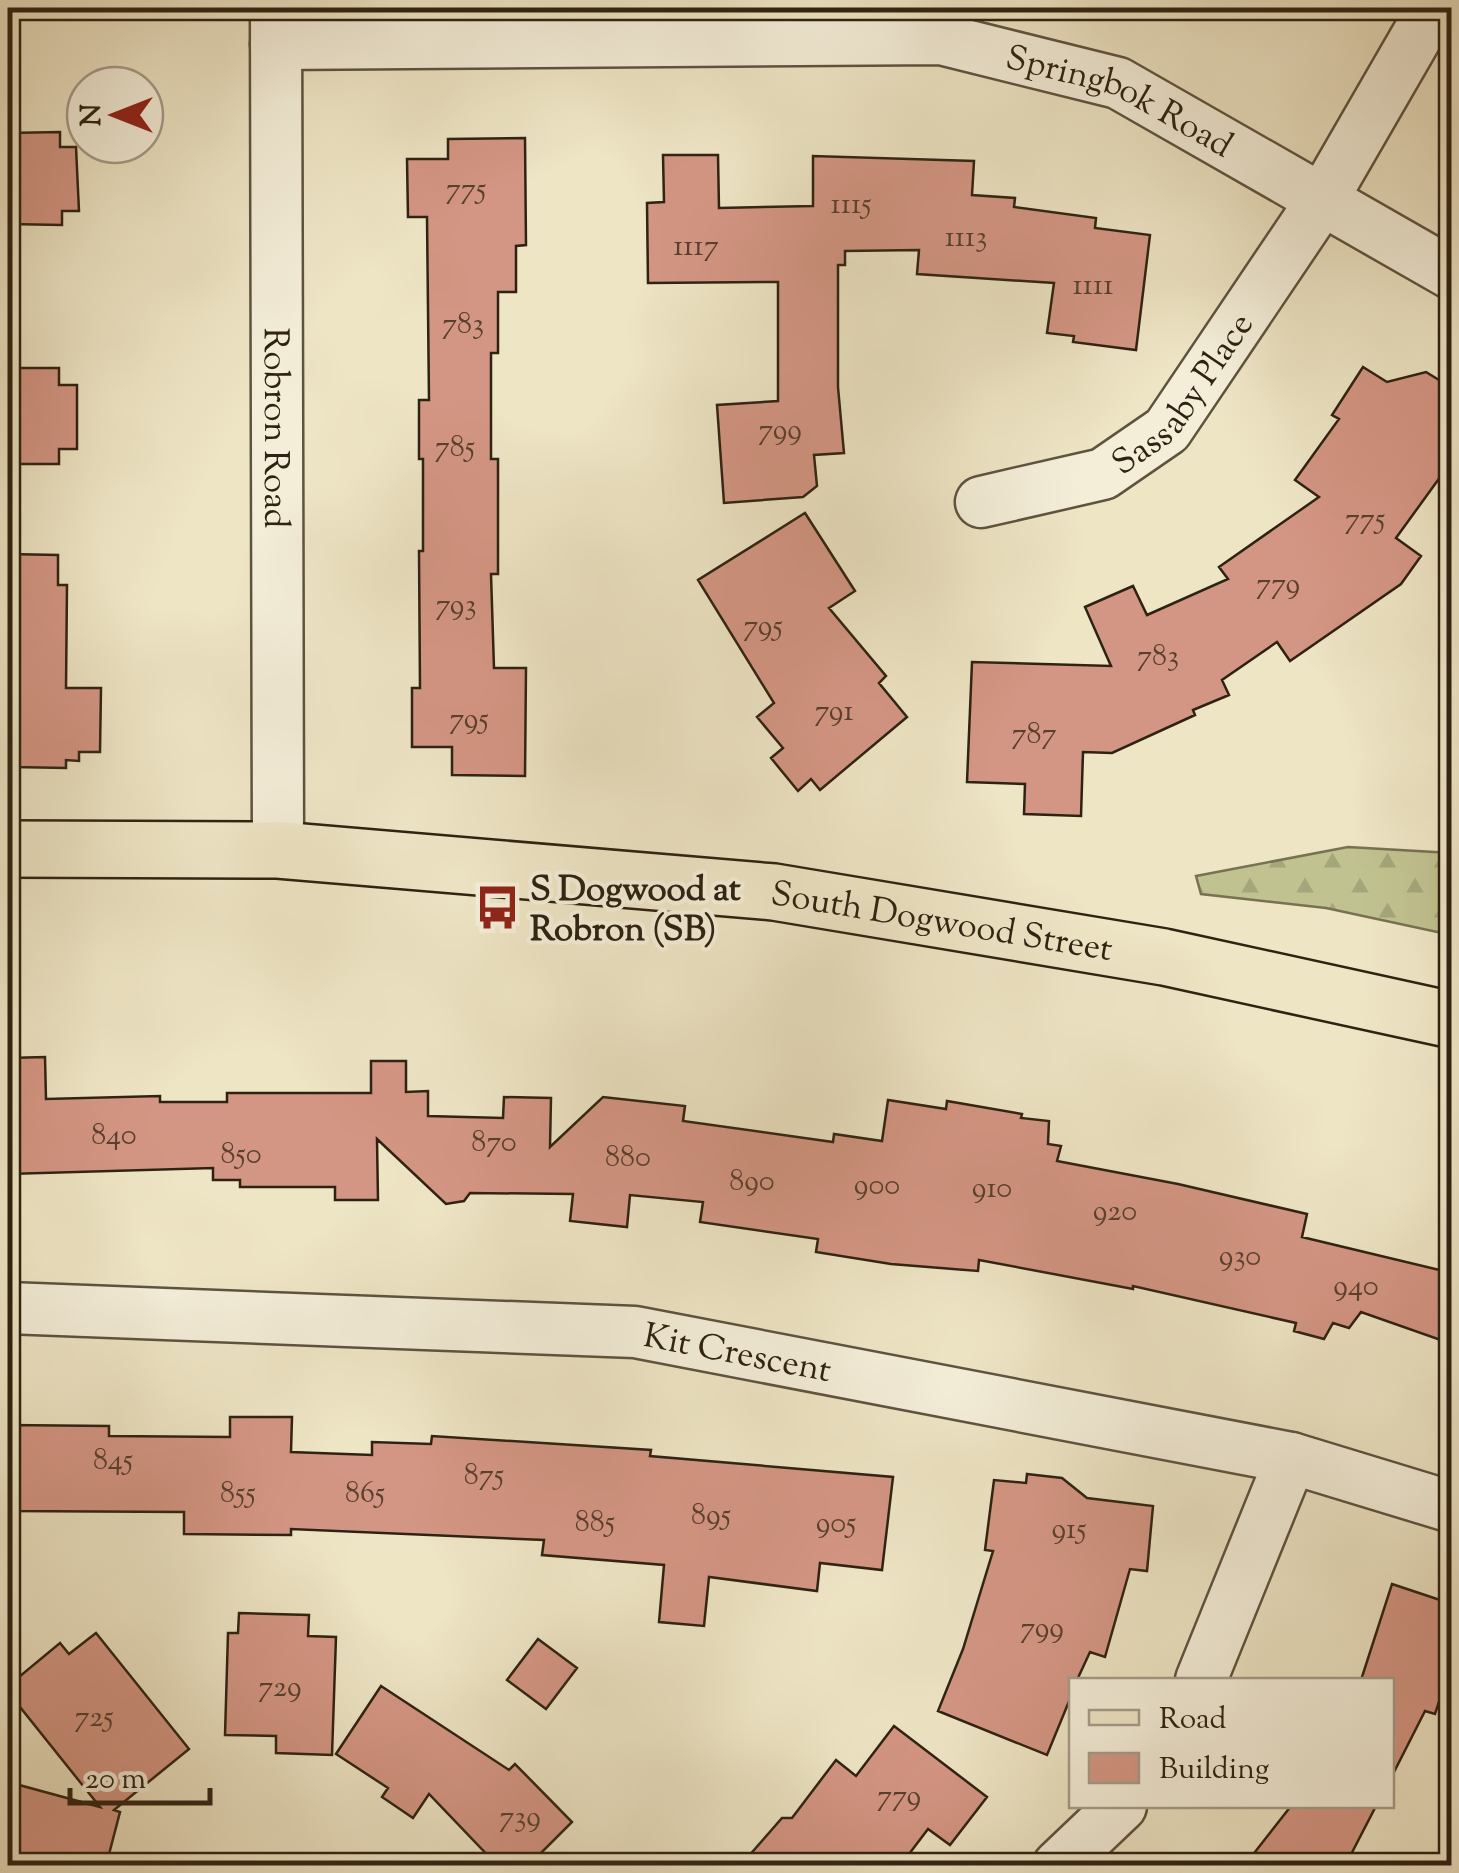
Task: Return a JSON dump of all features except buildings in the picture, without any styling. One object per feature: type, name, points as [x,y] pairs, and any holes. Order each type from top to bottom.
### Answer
[{"type":"main road","name":"South Dogwood Street","points":[[8,848],[278,850],[774,892],[1164,957],[1452,1020]]},
{"type":"street","name":"Sassaby Place","points":[[981,502],[1103,474],[1167,430],[1322,200],[1433,8]]},
{"type":"street","name":"Springbok Road","points":[[276,26],[940,23],[1118,83],[1452,274]]},
{"type":"street","name":"Robron Road","points":[[276,26],[278,850]]},
{"type":"street","name":"Kit Crescent","points":[[8,1308],[635,1332],[1291,1458],[1452,1507]]},
{"type":"street","points":[[1201,1678],[1291,1458]]},
{"type":"street","points":[[1058,1866],[1119,1808]]},
{"type":"green space","points":[[1348,847],[1451,853],[1451,935],[1326,908],[1201,894],[1196,876]]},
{"type":"place","name":"S Dogwood at Robron (SB)","points":[[497,908]]}]
